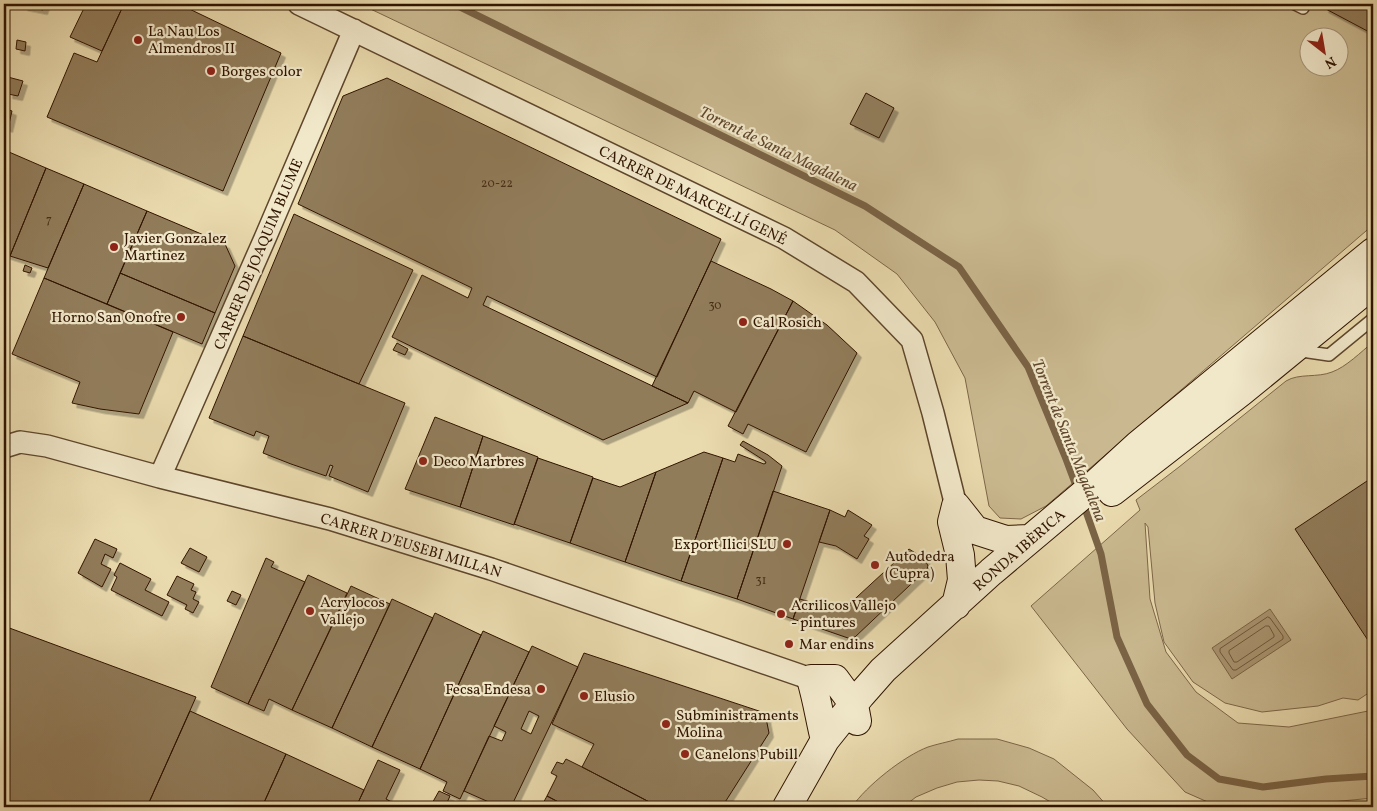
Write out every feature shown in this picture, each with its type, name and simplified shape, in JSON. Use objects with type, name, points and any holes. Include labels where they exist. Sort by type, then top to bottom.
[{"type":"street","name":"CARRER DE MARCEL·LÍ GENÉ","points":[[299,4],[784,238],[856,282],[912,340],[933,413],[956,506]]},
{"type":"street","name":"CARRER DE JOAQUIM BLUME","points":[[160,477],[354,30]]},
{"type":"street","name":"RONDA IBÈRICA","points":[[1112,481],[1138,445],[1373,252]]},
{"type":"street","name":"RONDA IBÈRICA","points":[[789,804],[825,740],[881,696],[927,652],[1007,583],[1067,518],[1112,481],[1242,392],[1373,284]]},
{"type":"street","name":"CARRER D'EUSEBI MILLAN","points":[[4,447],[20,442],[47,446],[330,520],[491,569],[823,679]]},
{"type":"street","points":[[956,506],[975,530],[1006,540],[1030,539]]},
{"type":"street","points":[[956,506],[952,522],[960,555],[962,580],[956,605]]},
{"type":"street","name":"RONDA IBÈRICA","points":[[789,804],[814,789],[845,742],[856,715],[883,670],[1030,539],[1067,518]]},
{"type":"street","points":[[823,679],[883,670]]},
{"type":"street","points":[[823,679],[856,715]]},
{"type":"street","points":[[823,679],[816,696],[825,740]]},
{"type":"lane","points":[[1294,350],[1329,355],[1373,319]]},
{"type":"shaded area","points":[[360,4],[1373,4],[1373,225],[1046,506],[1021,519],[1000,518],[989,506],[965,378],[935,322],[897,274],[835,230]]},
{"type":"shaded area","points":[[1373,342],[1373,690],[1358,700],[1343,698],[1318,706],[1262,712],[1225,703],[1193,682],[1164,642],[1155,603],[1148,527],[1145,523],[1150,599],[1166,652],[1196,692],[1238,723],[1289,727],[1373,710],[1373,798],[1290,807],[1219,807],[1185,792],[1127,729],[1031,606],[1140,510],[1136,500],[1286,381],[1297,377],[1326,374],[1337,370]]},
{"type":"shaded area","points":[[958,739],[997,739],[1029,748],[1054,759],[1093,790],[1108,807],[1059,807],[1019,786],[998,781],[979,780],[957,782],[937,788],[916,797],[903,807],[852,807],[866,790],[897,764],[918,751]]},
{"type":"water","points":[[1270,609],[1291,640],[1232,679],[1212,648]]},
{"type":"building","points":[[24,4],[45,4],[43,10],[23,6]]},
{"type":"building","points":[[86,4],[124,4],[102,51],[70,37]]},
{"type":"building","points":[[124,4],[179,4],[281,53],[223,191],[47,117],[74,53],[97,62]]},
{"type":"building","points":[[1326,4],[1373,4],[1373,34],[1324,8]]},
{"type":"building","points":[[17,40],[26,42],[25,51],[16,49]]},
{"type":"building","points":[[4,76],[23,81],[18,96],[8,94],[9,88],[4,87]]},
{"type":"building","points":[[387,78],[721,239],[657,377],[487,296],[483,305],[688,403],[603,440],[392,337],[422,275],[468,298],[472,288],[298,204],[343,96]]},
{"type":"building","points":[[866,93],[894,108],[879,138],[850,124]]},
{"type":"building","points":[[4,108],[12,111],[8,128],[4,126]]},
{"type":"building","points":[[9,152],[46,168],[10,256],[4,254],[4,163]]},
{"type":"building","points":[[46,168],[84,184],[48,268],[10,256]]},
{"type":"building","points":[[84,184],[147,211],[107,304],[44,278]]},
{"type":"building","points":[[147,211],[225,244],[235,266],[215,313],[120,273]]},
{"type":"building","points":[[294,214],[413,270],[359,384],[243,336]]},
{"type":"building","points":[[711,261],[793,301],[736,412],[694,391],[688,403],[652,386]]},
{"type":"building","points":[[25,265],[32,268],[30,273],[23,271]]},
{"type":"building","points":[[120,273],[215,313],[202,344],[107,304]]},
{"type":"building","points":[[44,278],[173,332],[139,414],[72,403],[80,382],[12,354]]},
{"type":"building","points":[[793,301],[827,325],[857,353],[806,452],[748,424],[743,434],[728,426]]},
{"type":"building","points":[[243,336],[405,403],[368,492],[329,476],[333,466],[330,465],[326,476],[263,453],[269,436],[256,431],[254,436],[209,418]]},
{"type":"building","points":[[397,343],[408,349],[405,355],[393,350]]},
{"type":"building","points":[[435,417],[483,436],[460,507],[405,489]]},
{"type":"building","points":[[483,436],[538,457],[514,525],[460,507]]},
{"type":"building","points":[[743,441],[768,455],[782,466],[737,599],[681,581],[723,458],[735,462],[738,454],[764,464],[766,463],[740,445]]},
{"type":"building","points":[[704,452],[723,458],[681,581],[625,562],[656,472]]},
{"type":"building","points":[[538,458],[593,477],[570,543],[514,524]]},
{"type":"building","points":[[656,472],[625,562],[570,543],[593,478],[620,487]]},
{"type":"building","points":[[1373,477],[1373,648],[1295,529]]},
{"type":"building","points":[[773,491],[830,510],[793,619],[737,599]]},
{"type":"building","points":[[830,510],[845,517],[848,510],[872,525],[864,536],[869,539],[857,559],[836,546],[819,542]]},
{"type":"building","points":[[95,539],[117,549],[113,558],[105,554],[101,564],[111,569],[102,587],[78,573]]},
{"type":"building","points":[[190,548],[207,557],[199,572],[181,563]]},
{"type":"building","points":[[909,549],[925,559],[928,566],[927,569],[855,637],[848,638],[793,619],[800,599],[820,605],[845,608]]},
{"type":"building","points":[[266,558],[274,562],[271,567],[305,582],[248,704],[211,687]]},
{"type":"building","points":[[120,563],[151,579],[145,590],[169,602],[162,616],[111,590],[117,577],[114,575]]},
{"type":"building","points":[[308,575],[347,593],[292,710],[269,699],[264,711],[248,704]]},
{"type":"building","points":[[177,576],[194,584],[191,590],[196,592],[193,599],[199,602],[193,613],[185,609],[187,605],[167,595]]},
{"type":"building","points":[[351,586],[390,604],[332,728],[292,710]]},
{"type":"building","points":[[232,591],[241,595],[236,605],[227,601]]},
{"type":"building","points":[[392,599],[433,618],[372,747],[332,728]]},
{"type":"building","points":[[435,613],[481,635],[420,769],[372,747]]},
{"type":"building","points":[[4,626],[196,697],[147,807],[4,807]]},
{"type":"building","points":[[483,631],[529,652],[460,799],[443,791],[447,782],[420,769]]},
{"type":"building","points":[[532,646],[578,667],[511,807],[500,807],[464,791],[489,736],[502,741],[506,732],[494,726]],"holes":[[[529,711],[539,716],[531,734],[521,729]]]},
{"type":"building","points":[[584,653],[765,713],[769,733],[722,807],[659,807],[582,767],[594,744],[552,724]]},
{"type":"building","points":[[190,711],[286,754],[262,807],[147,807]]},
{"type":"building","points":[[286,754],[364,790],[356,807],[262,807]]},
{"type":"building","points":[[566,759],[659,807],[568,807],[547,796],[557,776],[551,773],[557,762],[563,764]]},
{"type":"building","points":[[378,760],[400,770],[386,799],[401,807],[356,807]]},
{"type":"building","points":[[439,791],[450,796],[445,807],[430,807]]},
{"type":"building","points":[[547,796],[568,807],[541,807]]},
{"type":"waterway","name":"Torrent de Santa Magdalena","points":[[454,4],[865,206],[959,267],[1028,367],[1078,491]]},
{"type":"waterway","name":"Torrent de Santa Magdalena","points":[[1083,503],[1101,554],[1117,637],[1147,704],[1187,755],[1219,779],[1263,787],[1326,779],[1373,776]]},
{"type":"place","name":"La Nau Los Almendros II","points":[[138,40]]},
{"type":"place","name":"Borges color","points":[[211,71]]},
{"type":"place","name":"Javier Gonzalez Martinez","points":[[114,247]]},
{"type":"place","name":"Horno San Onofre","points":[[181,317]]},
{"type":"place","name":"Cal Rosich","points":[[743,322]]},
{"type":"place","name":"Deco Marbres","points":[[423,461]]},
{"type":"place","name":"Export Ilici SLU","points":[[787,544]]},
{"type":"place","name":"Autodedra (Cupra)","points":[[875,565]]},
{"type":"place","name":"Acrylocos Vallejo","points":[[310,611]]},
{"type":"place","name":"Acrilicos Vallejo - pintures","points":[[781,614]]},
{"type":"place","name":"Mar endins","points":[[789,644]]},
{"type":"place","name":"Fecsa Endesa","points":[[541,689]]},
{"type":"place","name":"Elusio","points":[[584,696]]},
{"type":"place","name":"Subministraments Molina","points":[[666,724]]},
{"type":"place","name":"Canelons Pubill","points":[[685,754]]}]
